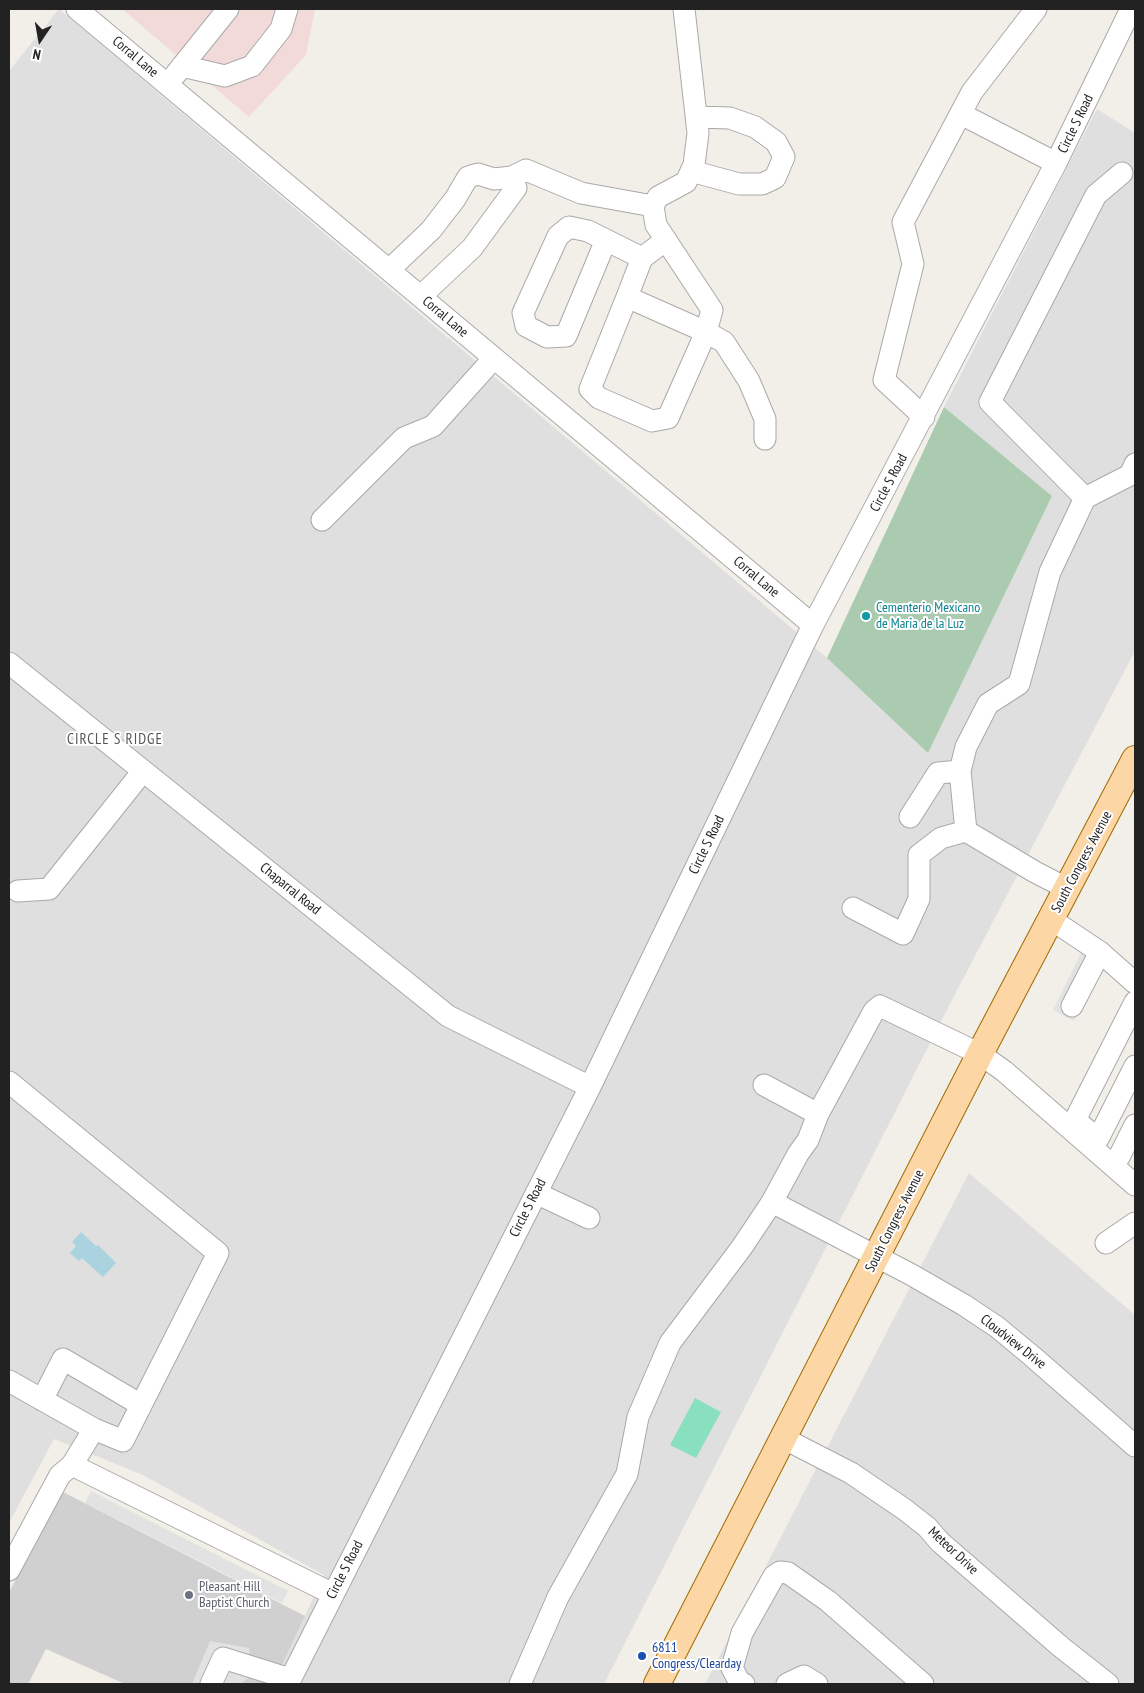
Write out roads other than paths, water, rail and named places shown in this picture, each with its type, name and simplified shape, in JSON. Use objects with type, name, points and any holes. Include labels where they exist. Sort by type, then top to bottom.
[{"type":"main road","name":"South Congress Avenue","points":[[657,1684],[878,1258],[980,1054],[1135,759]]},
{"type":"street","name":"Corral Lane","points":[[77,9],[813,625]]},
{"type":"street","points":[[168,85],[228,9]]},
{"type":"street","points":[[182,66],[226,76],[252,66],[281,29],[287,9]]},
{"type":"street","points":[[666,240],[642,258],[590,389],[598,398],[652,421],[668,418],[706,332],[712,310],[666,240],[656,225],[654,206],[658,197],[686,182],[691,171],[698,133],[684,9]]},
{"type":"street","points":[[924,417],[884,380],[913,264],[903,222],[972,92],[1036,9]]},
{"type":"street","name":"Circle S Road","points":[[289,1682],[590,1087],[813,625],[1056,163],[1131,9]]},
{"type":"street","points":[[961,114],[1056,163]]},
{"type":"street","points":[[691,171],[739,184],[762,184],[775,178],[784,157],[776,142],[755,127],[730,118],[697,118]]},
{"type":"street","points":[[389,270],[431,230],[455,199],[468,177],[478,174],[494,179],[512,177],[526,170],[581,193],[654,206]]},
{"type":"street","points":[[1085,498],[990,402],[1096,195],[1122,173]]},
{"type":"street","points":[[421,296],[472,248],[516,188],[512,177]]},
{"type":"street","points":[[606,240],[566,336],[547,337],[526,326],[523,313],[558,236],[570,227],[588,232],[606,240],[642,258]]},
{"type":"street","points":[[627,297],[724,342],[749,381],[765,418],[765,438]]},
{"type":"street","points":[[322,520],[404,438],[433,426],[494,358]]},
{"type":"street","points":[[966,831],[960,771],[966,746],[988,704],[1019,684],[1050,572],[1085,498],[1130,475],[1135,464]]},
{"type":"street","name":"Chaparral Road","points":[[9,663],[448,1016],[590,1087]]},
{"type":"street","points":[[910,817],[938,772],[960,771]]},
{"type":"street","points":[[18,891],[49,889],[143,772]]},
{"type":"street","points":[[853,908],[903,934],[919,899],[919,855],[941,838],[966,831],[1035,872],[1068,888]]},
{"type":"street","points":[[1052,920],[1100,952],[1135,983]]},
{"type":"street","points":[[1072,1006],[1100,952]]},
{"type":"street","points":[[1135,1002],[1075,1120],[1127,1163],[1135,1125]]},
{"type":"street","points":[[520,1684],[558,1598],[627,1474],[638,1417],[670,1342],[742,1247],[772,1202],[798,1154],[808,1140],[818,1114],[874,1011],[880,1006],[980,1054],[1004,1071],[1135,1185]]},
{"type":"street","points":[[1098,1139],[1135,1066]]},
{"type":"street","points":[[9,1082],[218,1253],[123,1441],[94,1429],[9,1381]]},
{"type":"street","points":[[764,1085],[818,1114]]},
{"type":"street","points":[[536,1193],[589,1218]]},
{"type":"street","name":"Cloudview Drive","points":[[772,1202],[938,1290],[996,1327],[1135,1446]]},
{"type":"street","points":[[1106,1243],[1135,1223]]},
{"type":"street","points":[[42,1400],[63,1360],[141,1405]]},
{"type":"street","points":[[9,1570],[60,1475],[72,1465],[94,1429]]},
{"type":"street","name":"Meteor Drive","points":[[783,1438],[851,1473],[904,1509],[927,1527],[940,1542],[1061,1647],[1108,1684]]},
{"type":"street","points":[[72,1465],[333,1594]]},
{"type":"street","points":[[744,1684],[740,1682],[732,1668],[742,1633],[774,1576],[780,1572],[788,1573],[828,1601],[923,1684]]},
{"type":"street","points":[[211,1684],[224,1658],[289,1682]]},
{"type":"street","points":[[787,1684],[804,1676],[817,1684]]},
{"type":"water","points":[[81,1232],[96,1246],[98,1245],[116,1263],[103,1277],[82,1258],[79,1261],[70,1253],[76,1246],[72,1242]]},
{"type":"place","name":"Cementerio Mexicano de Maria de la Luz","points":[[866,616]]},
{"type":"place","name":"Pleasant Hill Baptist Church","points":[[189,1595]]},
{"type":"place","name":"6811 Congress/Clearday","points":[[642,1656]]},
{"type":"district","name":"CIRCLE S RIDGE","points":[[115,740]]}]
